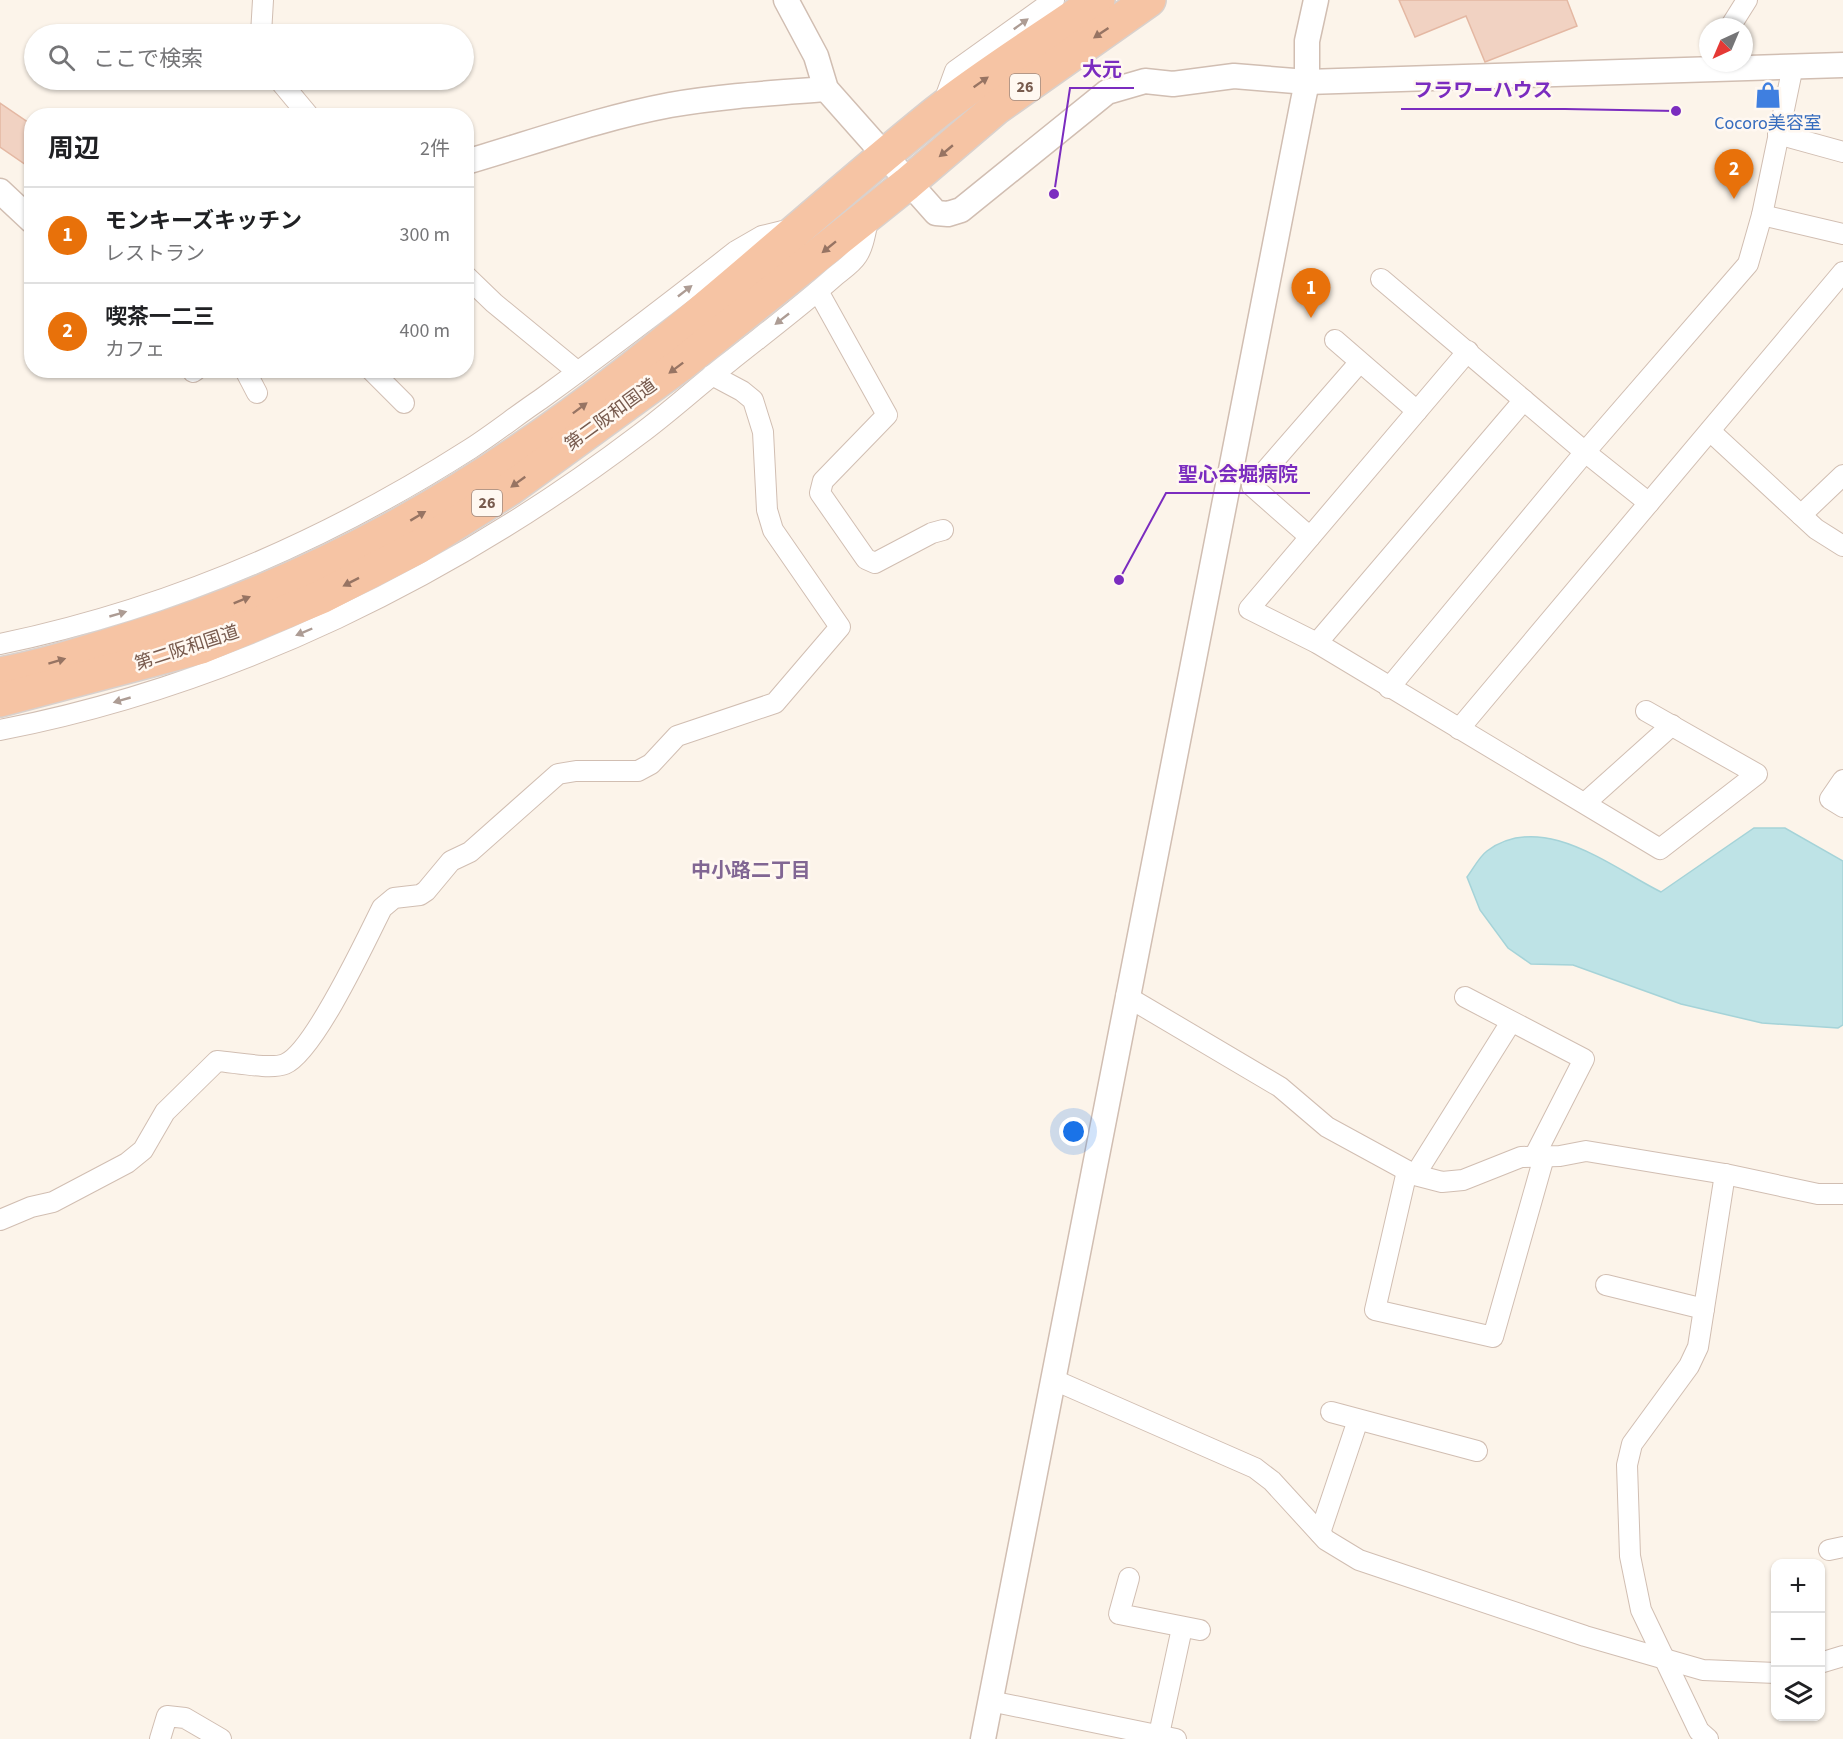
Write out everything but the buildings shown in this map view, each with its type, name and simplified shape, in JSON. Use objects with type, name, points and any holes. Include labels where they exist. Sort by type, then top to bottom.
[{"type":"highway","name":"第二阪和国道","points":[[0,674],[34,668],[192,620],[313,571],[383,536],[531,444],[624,374],[941,109],[1098,0]]},
{"type":"highway","name":"第二阪和国道","points":[[0,700],[201,647],[321,597],[418,547],[511,488],[679,366],[907,184],[996,108],[1149,0]]},
{"type":"street","points":[[261,24],[262,0]]},
{"type":"street","points":[[786,0],[816,56],[826,89],[907,184],[936,213],[948,214],[961,210],[1107,92],[1145,81],[1173,84],[1234,76],[1307,82],[1699,67]]},
{"type":"street","points":[[941,109],[955,71],[1054,0]]},
{"type":"street","points":[[982,1739],[1307,82],[1307,41],[1316,0]]},
{"type":"street","points":[[1736,18],[1747,0]]},
{"type":"street","points":[[1753,66],[1843,65]]},
{"type":"street","points":[[1389,688],[1585,452],[1748,264],[1762,215],[1793,66]]},
{"type":"street","points":[[474,160],[631,113],[670,105],[727,97],[826,89]]},
{"type":"street","points":[[287,90],[302,108]]},
{"type":"street","points":[[1778,134],[1843,152]]},
{"type":"street","points":[[0,191],[24,214]]},
{"type":"street","points":[[0,730],[44,722],[146,693],[223,666],[382,597],[451,559],[522,515],[640,434],[818,291],[857,256],[870,214]]},
{"type":"street","points":[[1762,215],[1843,234]]},
{"type":"street","points":[[0,644],[61,631],[197,588],[343,524],[472,448],[578,372],[736,251],[762,236],[803,226]]},
{"type":"street","points":[[1459,729],[1843,272]]},
{"type":"street","points":[[1381,279],[1585,452],[1649,503]]},
{"type":"street","points":[[474,284],[578,372]]},
{"type":"street","points":[[818,291],[887,415],[823,481],[820,493],[866,559],[875,563],[932,533],[943,530]]},
{"type":"street","points":[[1335,340],[1417,411]]},
{"type":"street","points":[[1468,351],[1249,609],[1317,643],[1660,849],[1757,774],[1646,711]]},
{"type":"street","points":[[1310,537],[1252,486],[1359,363]]},
{"type":"street","points":[[0,1220],[31,1207],[53,1202],[127,1163],[143,1150],[165,1112],[217,1060],[276,1066],[288,1063],[323,1019],[382,908],[394,898],[420,895],[426,891],[451,861],[470,852],[558,774],[576,771],[638,771],[651,764],[677,736],[775,703],[840,627],[773,530],[766,510],[763,432],[753,400],[742,391],[712,375]]},
{"type":"street","points":[[249,378],[256,393]]},
{"type":"street","points":[[379,378],[404,403]]},
{"type":"street","points":[[1317,643],[1524,400]]},
{"type":"street","points":[[1710,431],[1816,529],[1843,546]]},
{"type":"street","points":[[1801,515],[1843,475]]},
{"type":"street","points":[[1585,803],[1672,726]]},
{"type":"street","points":[[1843,780],[1830,799],[1843,807]]},
{"type":"street","points":[[1126,996],[1280,1087],[1327,1127],[1411,1173],[1442,1182],[1463,1180],[1498,1164],[1586,1151],[1725,1174],[1818,1194],[1843,1194]]},
{"type":"street","points":[[1465,997],[1584,1059],[1539,1157],[1493,1337],[1375,1310],[1411,1173],[1511,1022]]},
{"type":"street","points":[[1708,1739],[1699,1731],[1641,1610],[1630,1556],[1627,1465],[1632,1444],[1689,1366],[1698,1347],[1725,1174]]},
{"type":"street","points":[[1606,1285],[1704,1309]]},
{"type":"street","points":[[1052,1378],[1255,1468],[1272,1481],[1320,1533],[1359,1560],[1585,1636],[1703,1670],[1771,1673]]},
{"type":"street","points":[[1330,1412],[1477,1451]]},
{"type":"street","points":[[1320,1533],[1358,1420]]},
{"type":"street","points":[[990,1701],[1164,1737],[1191,1629],[1119,1614],[1130,1578]]},
{"type":"street","points":[[1825,1662],[1843,1656]]},
{"type":"street","points":[[160,1739],[167,1716],[185,1718],[220,1739]]},
{"type":"water","points":[[1754,828],[1785,828],[1843,861],[1843,1025],[1838,1028],[1762,1023],[1681,1004],[1573,965],[1531,964],[1508,948],[1480,910],[1467,877],[1487,851],[1508,840],[1530,837],[1553,839],[1576,847],[1661,892]]},
{"type":"place","name":"Cocoro美容室","points":[[1768,95]]},
{"type":"place","name":"フラワーハウス","points":[[1676,111]]},
{"type":"place","name":"大元","points":[[1054,194]]},
{"type":"place","name":"喫茶一二三","points":[[1734,199]]},
{"type":"place","name":"モンキーズキッチン","points":[[1311,318]]},
{"type":"place","name":"聖心会堀病院","points":[[1119,580]]},
{"type":"district","name":"中小路二丁目","points":[[751,871]]}]
